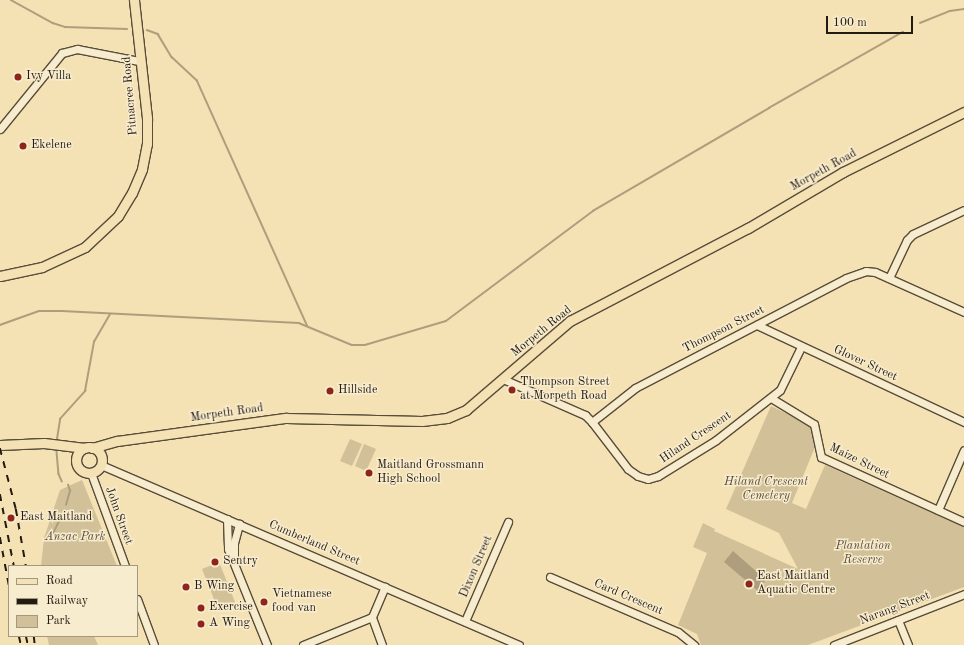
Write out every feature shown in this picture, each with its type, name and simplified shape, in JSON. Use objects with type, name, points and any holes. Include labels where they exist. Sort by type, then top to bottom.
[{"type":"main road","name":"Pitnacree Road","points":[[0,276],[42,267],[67,257],[102,233],[118,216],[134,187],[147,144],[147,118],[134,0]]},
{"type":"main road","name":"Morpeth Road","points":[[0,445],[44,443],[62,448],[89,448],[126,440],[286,418],[422,421],[447,418],[466,410],[570,321],[748,228],[843,172],[964,112]]},
{"type":"main road","name":"Morpeth Road","points":[[101,460],[112,447],[126,440]]},
{"type":"main road","points":[[62,448],[82,471],[91,473],[101,460],[89,448],[78,454],[77,465]]},
{"type":"street","points":[[0,129],[62,53],[77,49],[140,61]]},
{"type":"street","points":[[889,278],[907,240],[913,234],[964,210]]},
{"type":"street","name":"Thompson Street","points":[[592,422],[635,388],[860,272],[870,271],[889,278],[964,312]]},
{"type":"street","name":"Glover Street","points":[[758,325],[964,422]]},
{"type":"street","name":"Hiland Crescent","points":[[592,422],[628,469],[638,476],[648,479],[658,476],[684,461],[780,390],[801,346]]},
{"type":"street","points":[[503,379],[585,415],[592,422]]},
{"type":"street","name":"Maize Street","points":[[771,398],[814,424],[821,457],[964,522]]},
{"type":"street","points":[[938,510],[964,450]]},
{"type":"street","name":"Cumberland Street","points":[[101,460],[227,519],[519,645]]},
{"type":"street","name":"John Street","points":[[91,473],[125,565]]},
{"type":"street","points":[[227,519],[226,543],[267,645]]},
{"type":"street","name":"Dixon Street","points":[[465,621],[508,522]]},
{"type":"street","points":[[235,563],[234,543],[239,524]]},
{"type":"street","name":"Card Crescent","points":[[550,577],[678,632],[694,645]]},
{"type":"street","points":[[382,645],[372,618],[385,587]]},
{"type":"street","name":"Narang Street","points":[[834,645],[964,594]]},
{"type":"street","points":[[138,602],[154,645]]},
{"type":"street","points":[[303,645],[372,618]]},
{"type":"street","points":[[898,620],[908,645]]},
{"type":"green space","points":[[771,406],[810,425],[814,430],[815,447],[792,503],[806,509],[825,465],[964,527],[964,587],[808,645],[701,645],[697,634],[678,625],[707,553],[693,547],[703,523],[715,529],[714,531],[798,569],[779,533],[726,509]]},
{"type":"green space","points":[[350,439],[362,444],[352,466],[340,461]]},
{"type":"green space","points":[[364,444],[376,449],[366,471],[355,466]]},
{"type":"green space","name":"Anzac Park","points":[[82,480],[117,565],[41,565],[44,538],[60,490]]},
{"type":"green space","points":[[219,562],[235,602],[220,608],[217,607],[202,569]]},
{"type":"green space","points":[[47,637],[94,637],[98,645],[49,645]]},
{"type":"shaded area","points":[[733,551],[766,580],[757,590],[724,562]]},
{"type":"waterway","points":[[11,0],[53,23],[65,27],[127,29]]},
{"type":"waterway","points":[[920,23],[950,11],[964,9]]},
{"type":"waterway","points":[[147,30],[158,34],[172,57],[197,80],[307,325]]},
{"type":"waterway","points":[[0,325],[39,311],[299,323],[352,345],[365,345],[446,321],[593,211],[903,32]]},
{"type":"waterway","points":[[57,439],[60,419],[85,391],[94,342],[110,314]]},
{"type":"waterway","points":[[57,452],[59,474],[62,481]]},
{"type":"waterway","points":[[66,505],[70,491],[68,485]]},
{"type":"waterway","points":[[52,536],[62,515]]},
{"type":"railway","points":[[0,448],[16,509],[26,565]]},
{"type":"railway","points":[[0,494],[14,565]]},
{"type":"railway","points":[[0,537],[8,580]]},
{"type":"railway","points":[[19,637],[21,645]]},
{"type":"railway","points":[[26,637],[28,645]]},
{"type":"railway","points":[[34,637],[35,645]]},
{"type":"place","name":"Ivy Villa","points":[[18,77]]},
{"type":"place","name":"Ekelene","points":[[23,146]]},
{"type":"place","name":"Thompson Street at Morpeth Road","points":[[512,390]]},
{"type":"place","name":"Hillside","points":[[330,391]]},
{"type":"place","name":"Maitland Grossmann High School","points":[[369,473]]},
{"type":"place","name":"East Maitland","points":[[11,518]]},
{"type":"place","name":"Sentry","points":[[215,562]]},
{"type":"place","name":"East Maitland Aquatic Centre","points":[[749,584]]},
{"type":"place","name":"B Wing","points":[[186,587]]},
{"type":"place","name":"Vietnamese food van","points":[[264,602]]},
{"type":"place","name":"Exercise","points":[[201,608]]},
{"type":"place","name":"A Wing","points":[[201,624]]},
{"type":"park label","name":"Hiland Crescent Cemetery","points":[[766,490]]},
{"type":"park label","name":"Plantation Reserve","points":[[863,554]]}]
